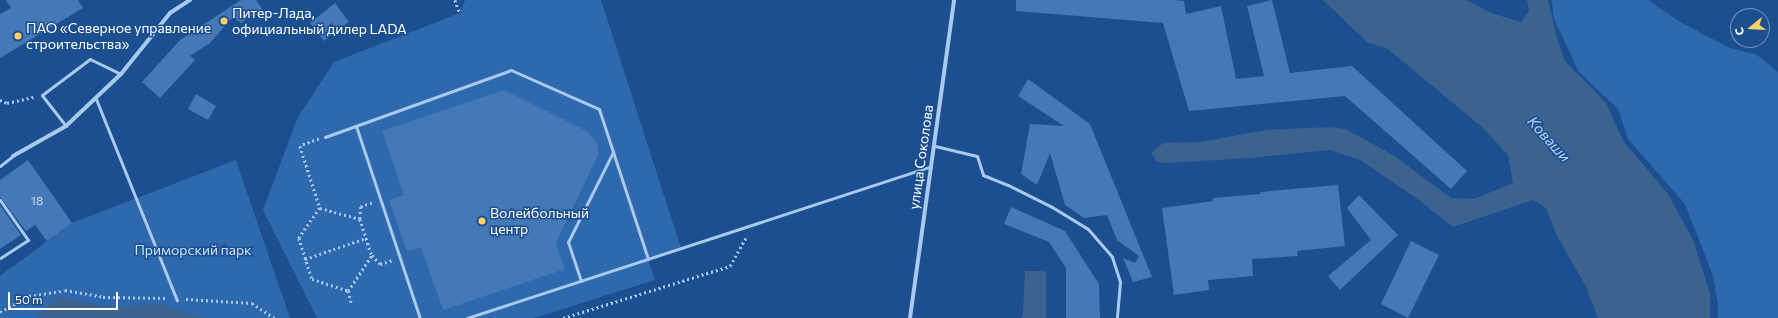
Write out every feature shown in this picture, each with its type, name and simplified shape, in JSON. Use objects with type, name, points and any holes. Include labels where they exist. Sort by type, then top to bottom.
[{"type":"street","points":[[13,156],[66,126],[121,74],[170,14],[190,0]]},
{"type":"street","name":"улица Соколова","points":[[910,318],[954,0]]},
{"type":"lane","points":[[66,126],[42,95],[90,59],[121,74]]},
{"type":"lane","points":[[325,137],[511,70],[599,109],[648,259]]},
{"type":"lane","points":[[96,99],[177,299]]},
{"type":"lane","points":[[356,126],[420,318]]},
{"type":"lane","points":[[935,146],[977,156],[983,175],[1008,185],[1052,207],[1088,228],[1112,257],[1116,269],[1120,282],[1117,318]]},
{"type":"lane","points":[[581,281],[568,242],[613,152]]},
{"type":"lane","points":[[0,166],[13,156]]},
{"type":"lane","points":[[467,318],[931,166]]},
{"type":"lane","points":[[0,200],[28,240],[0,258]]},
{"type":"path","points":[[455,0],[460,13]]},
{"type":"path","points":[[0,100],[7,103],[42,95]]},
{"type":"path","points":[[320,208],[300,146],[325,137]]},
{"type":"path","points":[[361,207],[360,219],[372,255],[380,264],[400,257]]},
{"type":"path","points":[[320,208],[360,219]]},
{"type":"path","points":[[320,208],[299,238],[305,259],[312,279],[348,291]]},
{"type":"path","points":[[563,318],[730,266],[754,224]]},
{"type":"path","points":[[305,259],[366,238]]},
{"type":"path","points":[[348,291],[372,255]]},
{"type":"path","points":[[0,312],[29,296],[65,290],[103,297],[252,303],[274,318]]},
{"type":"path","points":[[348,291],[352,304]]},
{"type":"green space","points":[[465,0],[601,0],[681,248],[648,259],[655,280],[534,318],[317,318],[263,210],[298,117],[334,62],[460,13]]},
{"type":"green space","points":[[1552,0],[1648,0],[1680,22],[1728,47],[1757,55],[1778,72],[1778,318],[1718,318],[1718,305],[1713,276],[1685,204],[1628,139],[1618,109],[1579,72],[1554,19]]},
{"type":"green space","name":"Приморский парк","points":[[236,160],[290,318],[0,318],[0,276],[72,223]]},
{"type":"water","name":"Коваши","points":[[1323,0],[1467,0],[1491,13],[1521,22],[1529,11],[1527,0],[1548,0],[1557,38],[1565,61],[1606,103],[1624,142],[1668,194],[1694,242],[1710,294],[1710,318],[1598,318],[1585,285],[1556,234],[1546,208],[1533,200],[1453,227],[1419,200],[1360,160],[1330,150],[1250,158],[1168,163],[1157,162],[1151,153],[1163,143],[1200,142],[1266,130],[1331,127],[1345,129],[1393,155],[1451,198],[1474,199],[1513,183],[1508,155],[1483,128],[1388,49],[1367,42]]},
{"type":"water","points":[[1025,271],[1046,271],[1046,318],[1021,318],[1023,314]]},
{"type":"water","points":[[58,297],[112,308],[161,304],[204,318],[35,318]]},
{"type":"building","name":"ПАО «Северное управление строительства»","points":[[6,0],[78,0],[83,8],[0,58],[0,14],[11,8]]},
{"type":"building","points":[[241,0],[256,0],[262,9],[241,23],[233,17],[210,43],[190,56],[195,60],[160,98],[142,82],[180,40]]},
{"type":"building","points":[[1016,0],[1174,0],[1184,1],[1186,14],[1221,6],[1236,79],[1264,76],[1247,6],[1272,0],[1290,73],[1352,66],[1467,171],[1451,189],[1345,96],[1189,111],[1163,23],[1016,11]]},
{"type":"building","points":[[335,3],[349,22],[324,41],[310,23]]},
{"type":"building","points":[[1028,79],[1090,124],[1152,277],[1133,282],[1123,258],[1135,263],[1139,256],[1117,240],[1107,215],[1084,218],[1065,205],[1050,153],[1037,185],[1021,174],[1030,124],[1064,126],[1018,96]]},
{"type":"building","name":"Волейбольный центр","points":[[504,90],[587,131],[598,144],[598,155],[556,243],[565,269],[443,310],[421,247],[407,251],[389,200],[404,195],[382,131]]},
{"type":"building","points":[[196,94],[216,106],[208,120],[188,109]]},
{"type":"building","points":[[28,160],[72,223],[47,241],[35,225],[26,231],[0,197],[0,180]]},
{"type":"building","points":[[1338,185],[1345,246],[1297,251],[1298,256],[1252,259],[1253,276],[1208,280],[1209,290],[1174,295],[1162,208],[1213,201],[1213,198]]},
{"type":"building","points":[[1359,195],[1398,235],[1340,290],[1328,276],[1371,240],[1347,208]]},
{"type":"building","points":[[0,205],[21,235],[0,249]]},
{"type":"building","points":[[1011,207],[1065,231],[1099,284],[1100,318],[1066,318],[1066,268],[1049,242],[1004,224]]},
{"type":"building","points":[[1411,241],[1439,255],[1408,318],[1381,304]]},
{"type":"place","name":"Питер-Лада, официальный дилер LADA","points":[[224,21]]},
{"type":"place","name":"ПАО «Северное управление строительства»","points":[[18,36]]},
{"type":"place","name":"Волейбольный центр","points":[[482,221]]}]
